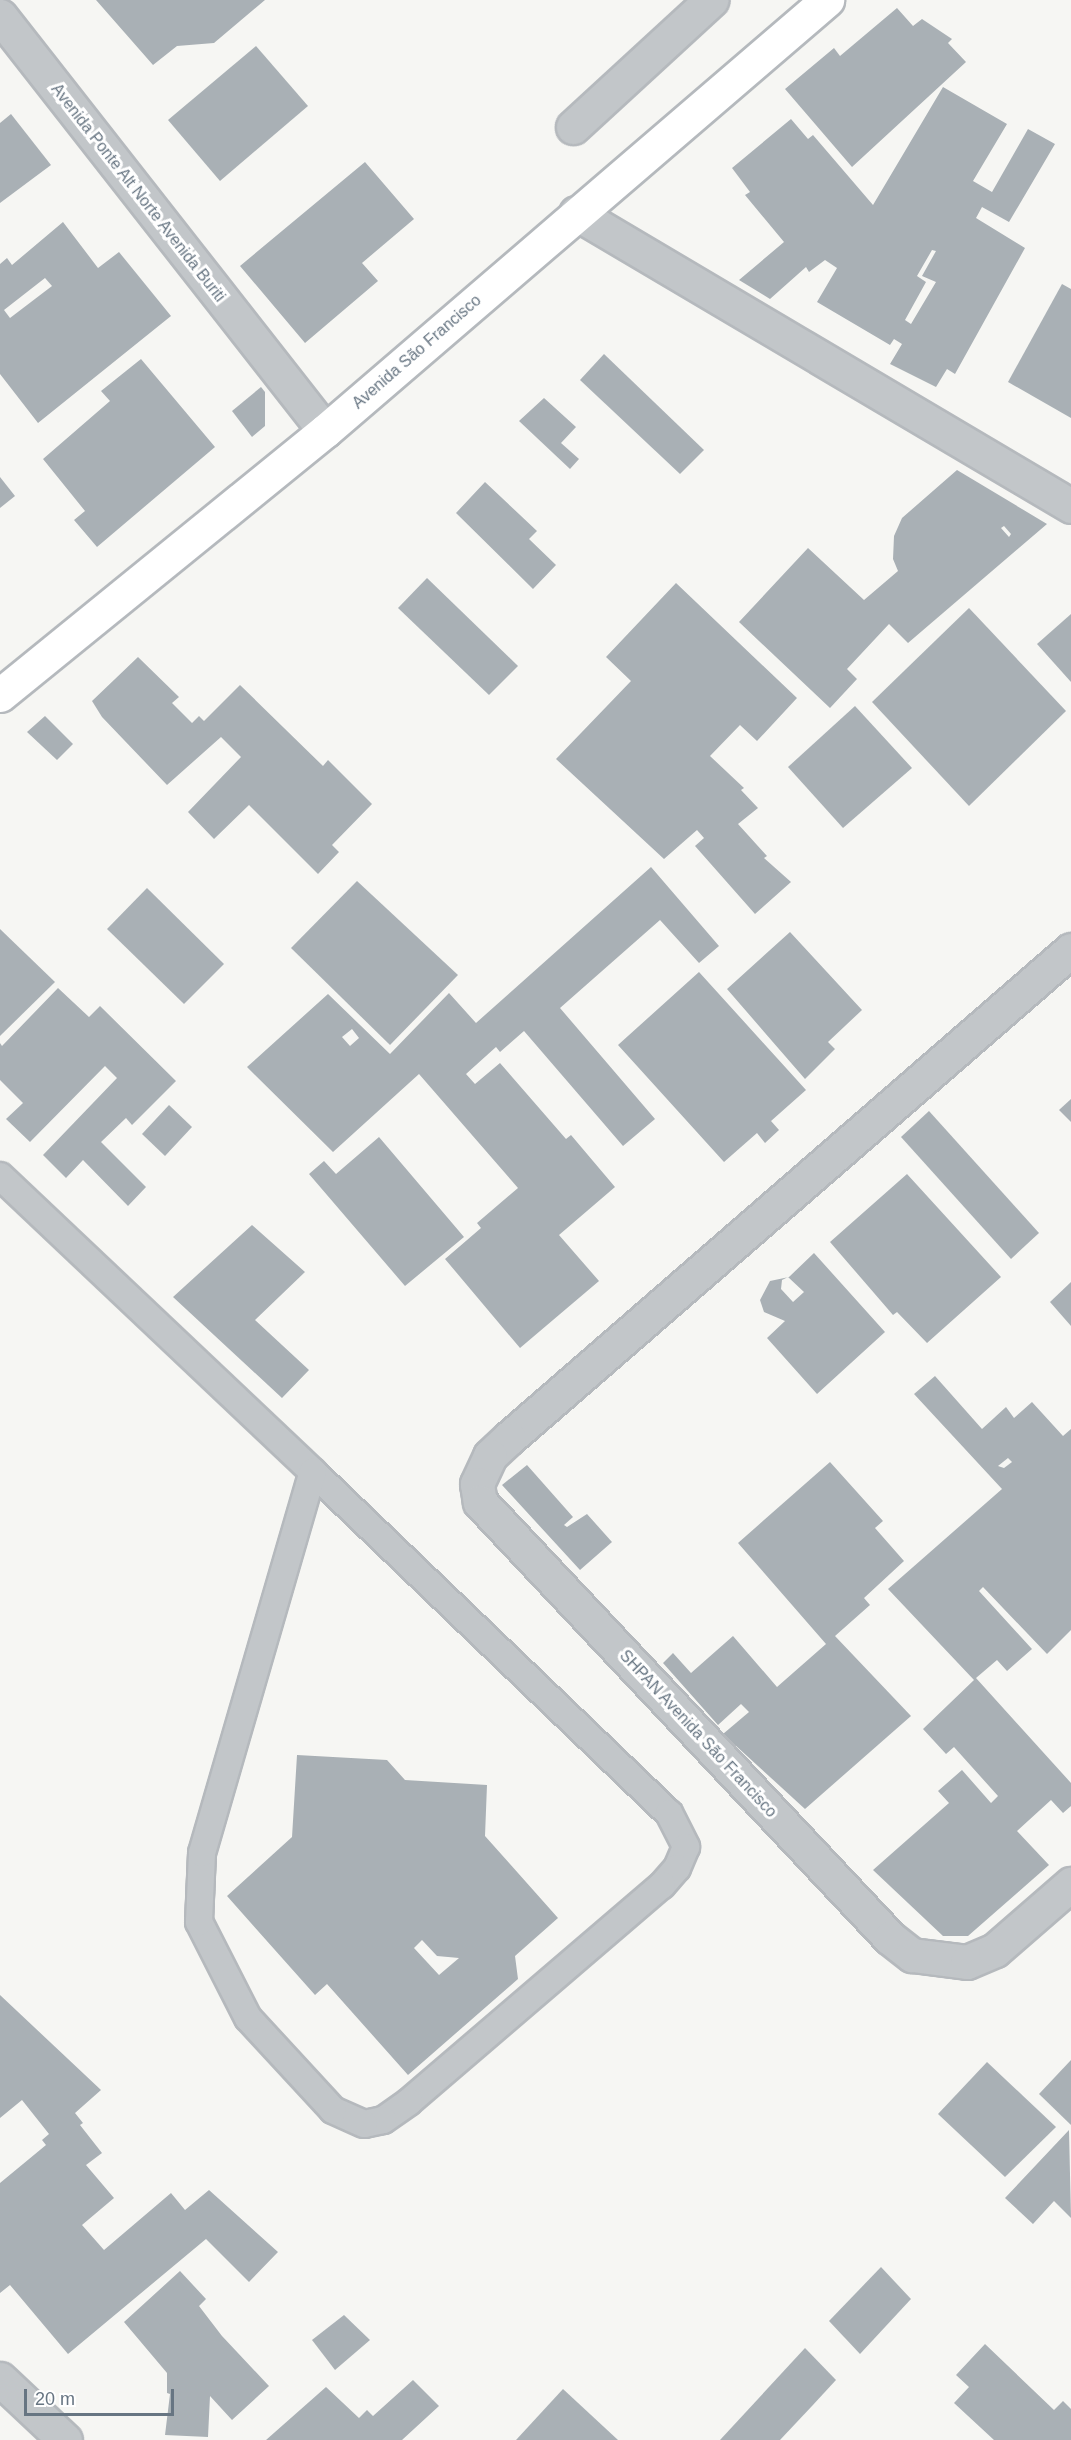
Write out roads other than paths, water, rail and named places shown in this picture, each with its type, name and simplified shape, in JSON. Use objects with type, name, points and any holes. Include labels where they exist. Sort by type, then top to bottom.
[{"type":"street","points":[[573,127],[711,0]]},
{"type":"street","name":"Avenida São Francisco","points":[[0,695],[326,432],[576,213],[827,0]]},
{"type":"street","name":"Avenida Ponte Alt Norte Avenida Buriti","points":[[0,16],[275,370],[326,432]]},
{"type":"street","points":[[576,213],[1071,506]]},
{"type":"street","name":"SHPAN Avenida São Francisco","points":[[1071,950],[509,1438],[482,1469],[477,1484],[480,1502],[890,1938],[912,1955],[939,1961],[967,1962],[996,1950],[1071,1884]]},
{"type":"street","points":[[0,2379],[65,2440]]},
{"type":"lane","points":[[0,1176],[313,1472],[669,1813],[686,1847],[677,1868],[653,1893],[409,2102],[383,2120],[364,2124],[333,2110],[248,2018],[199,1922],[202,1853],[313,1472]]}]
